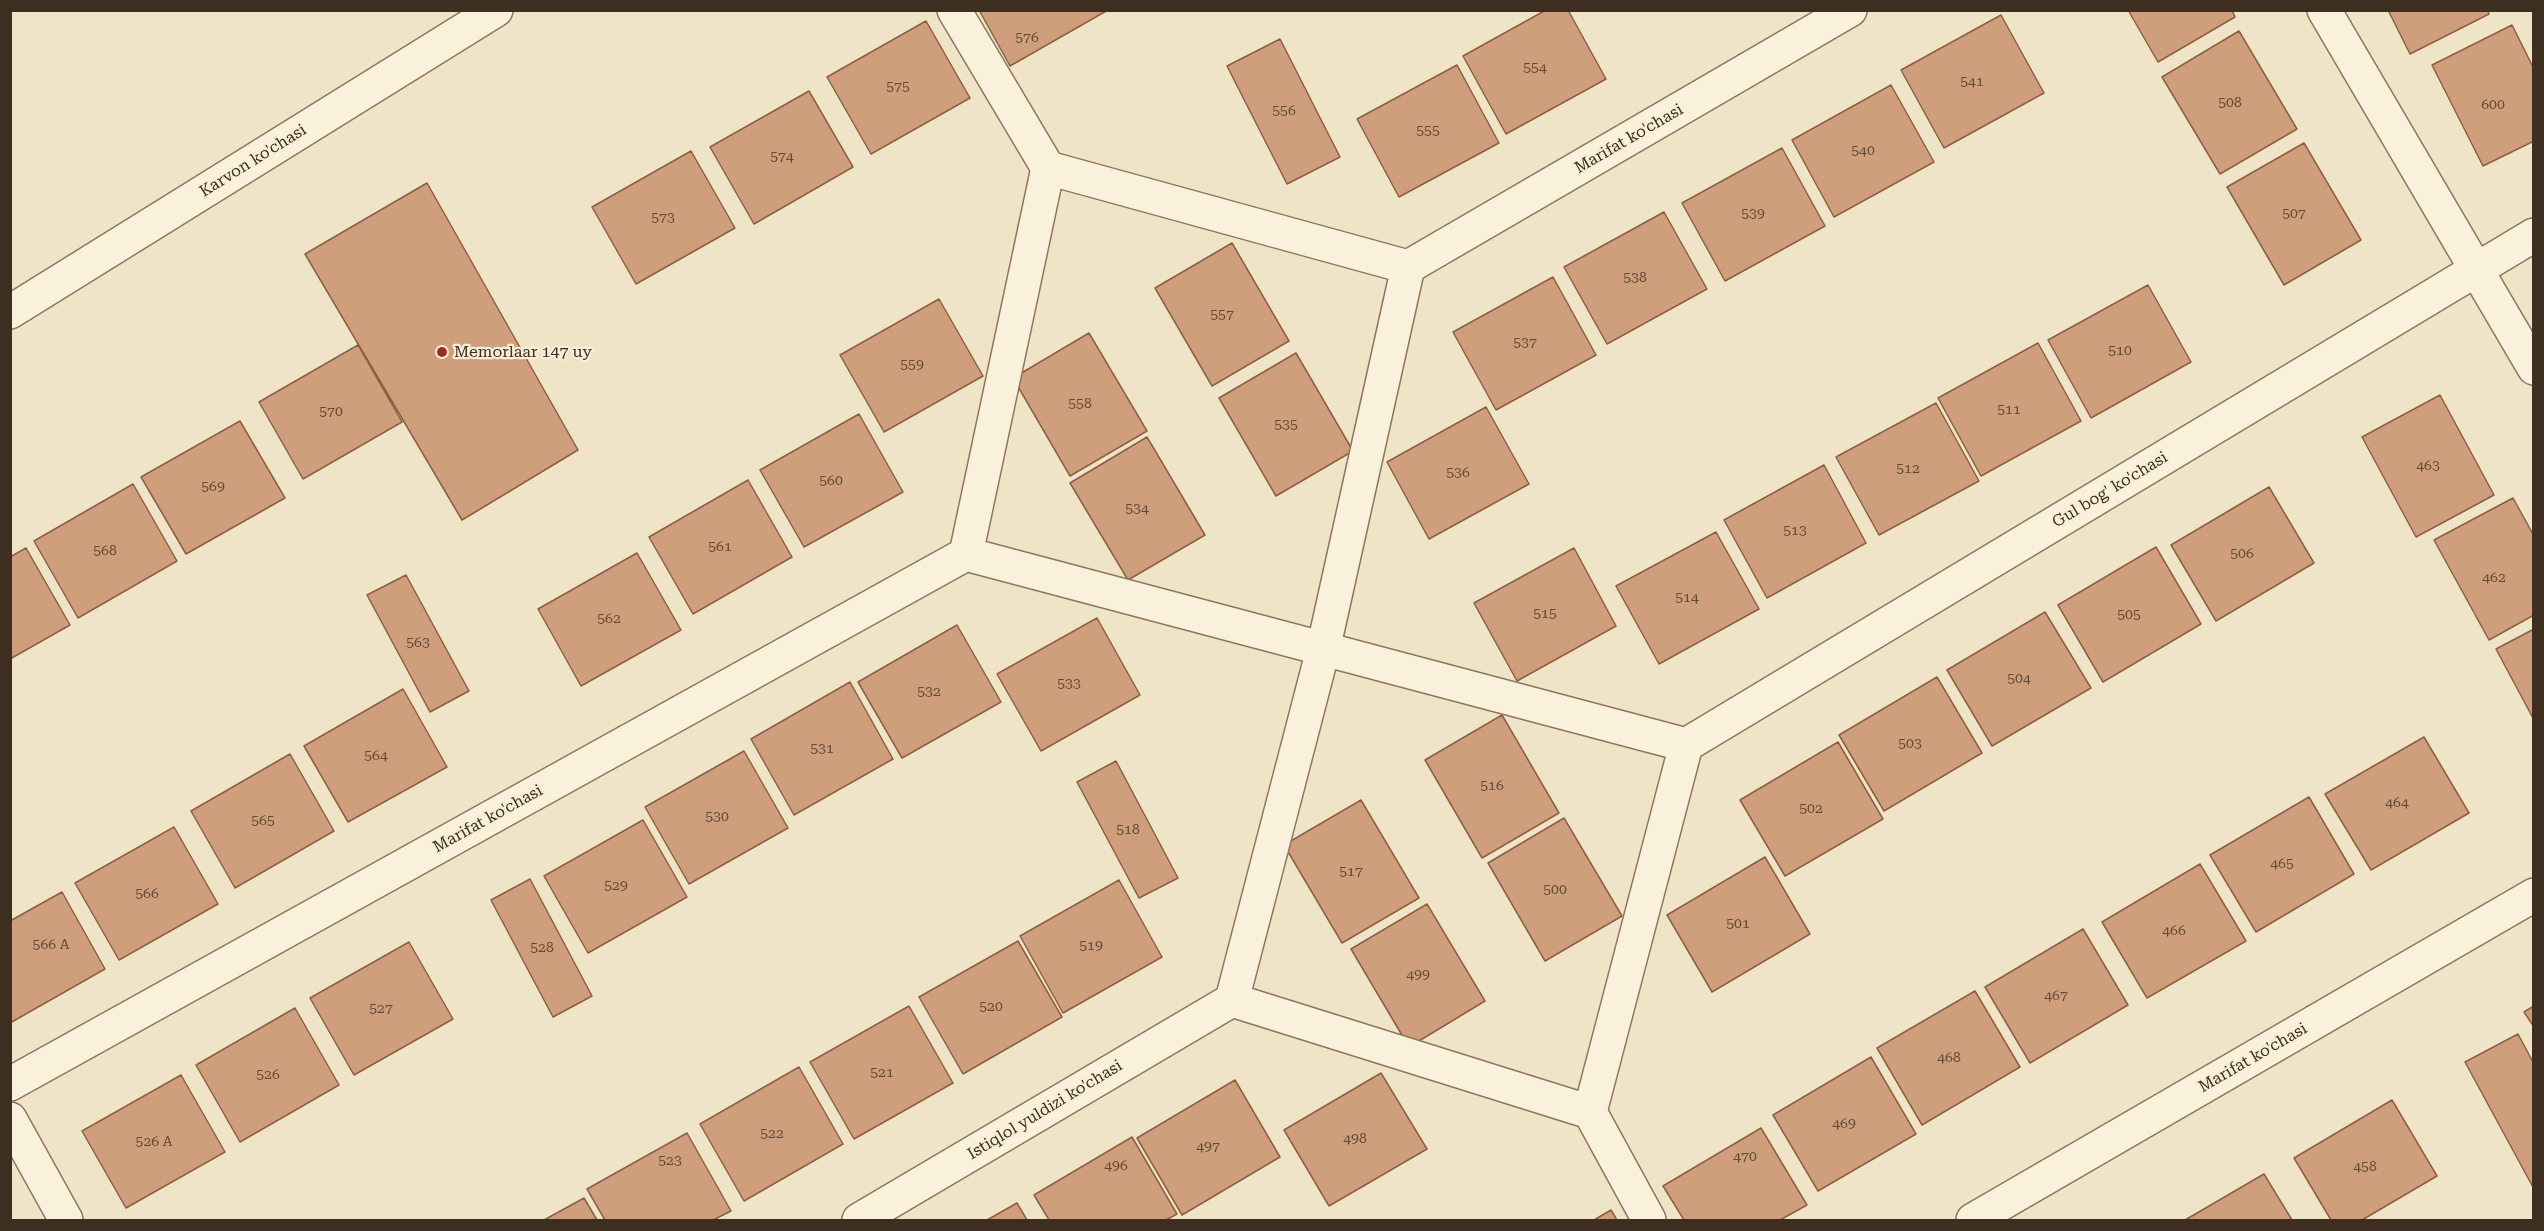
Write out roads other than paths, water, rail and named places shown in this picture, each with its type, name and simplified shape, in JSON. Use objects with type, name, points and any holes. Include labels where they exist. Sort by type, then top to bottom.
[{"type":"street","name":"Karvon ko'chasi","points":[[10,312],[496,10]]},
{"type":"street","points":[[954,10],[1048,168],[966,554],[1686,746],[1590,1112],[1649,1221]]},
{"type":"street","name":"Marifat ko'chasi","points":[[1408,267],[1850,10]]},
{"type":"street","points":[[2324,10],[2534,368]]},
{"type":"street","points":[[1048,168],[1408,267],[1323,650],[1232,1000],[1590,1112]]},
{"type":"street","name":"Gul bog' ko'chasi","points":[[1686,746],[2534,235]]},
{"type":"street","name":"Marifat ko'chasi","points":[[10,1084],[966,554]]},
{"type":"street","name":"Marifat ko'chasi","points":[[1973,1221],[2534,895]]},
{"type":"street","name":"Istiqlol yuldizi ko'chasi","points":[[859,1221],[1232,1000]]},
{"type":"street","points":[[10,1119],[66,1221]]},
{"type":"place","name":"Memorlaar 147 uy","points":[[442,352]]}]
